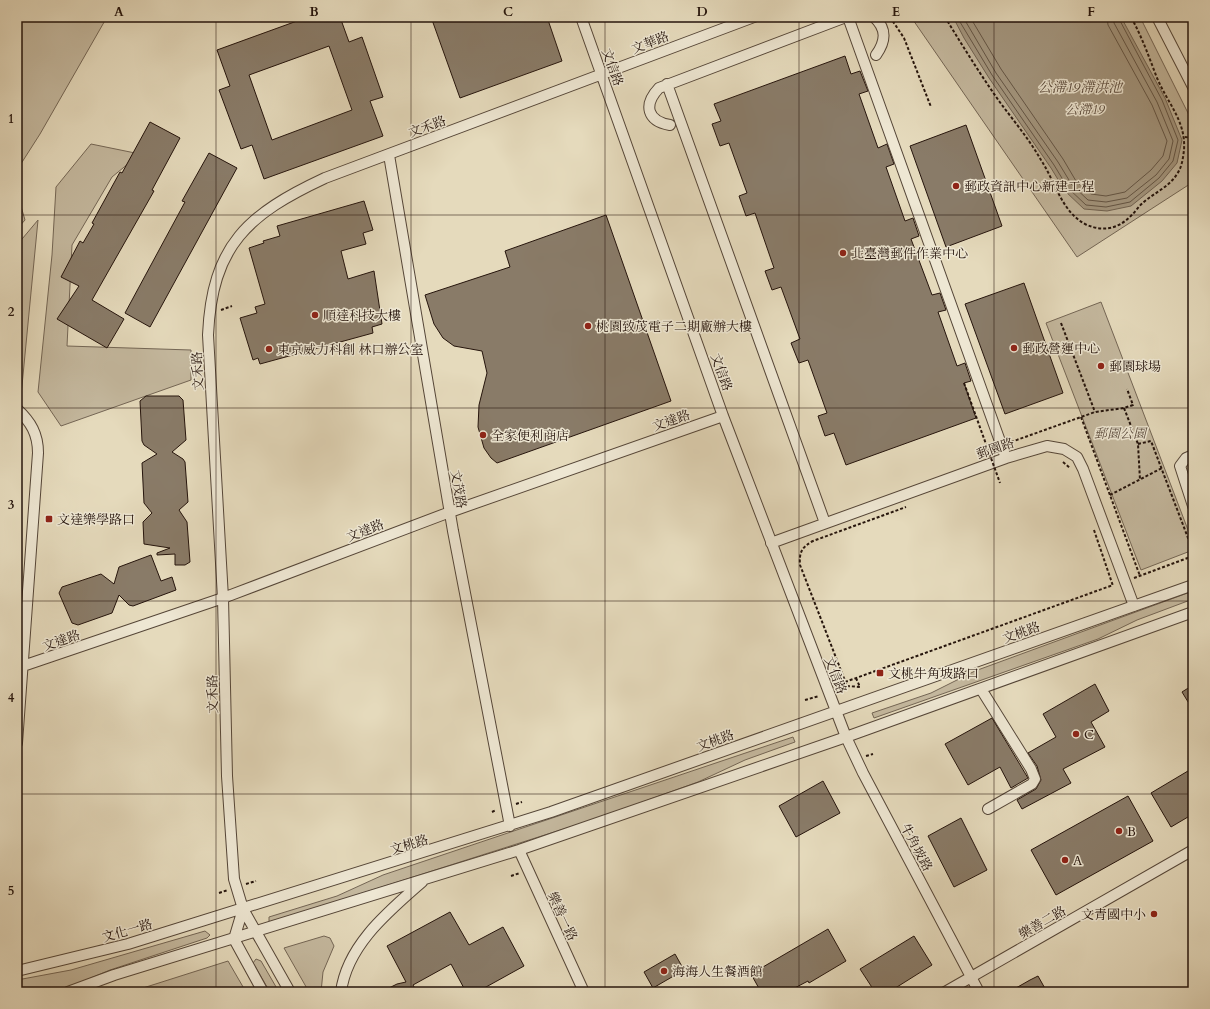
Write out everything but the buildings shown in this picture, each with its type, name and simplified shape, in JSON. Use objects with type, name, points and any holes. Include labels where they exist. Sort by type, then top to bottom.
[{"type":"street","name":"文信路","points":[[581,17],[723,416],[836,712]]},
{"type":"street","name":"文華路","points":[[602,75],[754,17]]},
{"type":"street","points":[[670,125],[661,123],[653,118],[650,111],[649,103],[653,94],[659,88],[847,17],[1006,458]]},
{"type":"street","points":[[874,17],[883,29],[885,38],[882,47],[876,55]]},
{"type":"street","points":[[1157,17],[1193,87]]},
{"type":"street","name":"文禾路","points":[[243,909],[234,879],[227,776],[223,598],[208,335],[209,309],[216,279],[235,240],[258,216],[294,193],[325,178],[602,75]]},
{"type":"street","points":[[667,84],[825,523]]},
{"type":"street","name":"文茂路","points":[[389,155],[450,512],[510,826]]},
{"type":"street","points":[[17,409],[34,428],[38,441],[20,667],[17,743]]},
{"type":"street","name":"文達路","points":[[20,667],[223,598],[450,512],[723,416]]},
{"type":"street","name":"郵園路","points":[[771,543],[1006,458],[1047,446],[1064,449],[1077,458],[1083,469],[1134,606]]},
{"type":"street","points":[[1193,455],[1186,458],[1180,466],[1193,506]]},
{"type":"street","name":"文桃路","points":[[243,909],[510,826],[1193,585]]},
{"type":"street","points":[[68,992],[114,975],[519,850],[846,737],[1193,612]]},
{"type":"street","points":[[981,689],[1031,769],[1035,779],[1032,784],[988,809]]},
{"type":"street","name":"牛角坡路","points":[[836,712],[863,773],[979,992]]},
{"type":"street","name":"樂善一路","points":[[519,850],[584,992]]},
{"type":"street","name":"樂善二路","points":[[945,992],[1193,850]]},
{"type":"street","points":[[341,992],[342,983],[357,950],[377,922],[425,879]]},
{"type":"street","points":[[243,909],[290,992]]},
{"type":"street","points":[[243,909],[234,939],[263,992]]},
{"type":"street","name":"文化一路","points":[[17,972],[121,946],[243,909]]},
{"type":"path","points":[[890,17],[904,38],[931,107]]},
{"type":"path","points":[[945,17],[990,89],[1042,160],[1057,192],[1064,203],[1084,223],[1101,230],[1120,225],[1130,219],[1141,204],[1152,194],[1166,186],[1178,173],[1183,158],[1185,137],[1177,115],[1158,79],[1147,48],[1131,17]]},
{"type":"path","points":[[1185,137],[1193,138]]},
{"type":"path","points":[[221,310],[232,306]]},
{"type":"path","points":[[1061,323],[1096,412]]},
{"type":"path","points":[[964,383],[1000,484]]},
{"type":"path","points":[[1011,442],[1096,412],[1124,408],[1133,405],[1127,389]]},
{"type":"path","points":[[1124,408],[1138,444],[1140,480]]},
{"type":"path","points":[[1081,417],[1140,576],[1193,556]]},
{"type":"path","points":[[1138,444],[1151,441],[1193,551]]},
{"type":"path","points":[[1061,459],[1071,470]]},
{"type":"path","points":[[1110,495],[1162,468]]},
{"type":"path","points":[[991,475],[998,472]]},
{"type":"path","points":[[860,687],[847,686],[845,682],[800,565],[799,556],[804,546],[813,541],[909,505]]},
{"type":"path","points":[[845,682],[1113,586],[1092,526]]},
{"type":"path","points":[[856,678],[865,701]]},
{"type":"green space","points":[[17,17],[107,17],[40,134],[17,170]]},
{"type":"green space","name":"公滯19滯洪池","points":[[911,17],[1140,17],[1193,123],[1193,182],[1077,257]]},
{"type":"green space","points":[[91,144],[140,154],[112,177],[72,245],[67,346],[191,350],[191,380],[61,426],[38,392],[52,255],[56,187]]},
{"type":"green space","points":[[17,193],[25,220],[17,229]]},
{"type":"green space","points":[[38,220],[21,396],[17,394],[17,245]]},
{"type":"green space","name":"郵園公園","points":[[1101,302],[1193,543],[1193,550],[1141,570],[1046,323]]},
{"type":"green space","points":[[1193,591],[1193,599],[1137,620],[1098,639],[874,718],[872,713],[931,693],[975,671]]},
{"type":"green space","points":[[793,737],[795,742],[745,760],[698,782],[595,819],[272,922],[269,921],[269,917],[337,896],[383,875]]},
{"type":"green space","points":[[205,931],[210,935],[207,938],[110,970],[74,985],[50,992],[17,992],[17,980],[71,970]]},
{"type":"green space","points":[[324,936],[330,938],[334,946],[323,972],[321,992],[309,992],[284,948]]},
{"type":"green space","points":[[256,959],[261,961],[279,992],[270,992],[253,963]]},
{"type":"green space","points":[[228,961],[246,992],[156,992],[143,988]]},
{"type":"water","name":"公滯19滯洪池","points":[[953,17],[1121,17],[1165,98],[1182,140],[1177,163],[1162,181],[1131,206],[1107,211],[1084,209],[1065,191],[1051,168],[989,78],[964,38]]},
{"type":"place","name":"郵政資訊中心新建工程","points":[[956,186]]},
{"type":"place","name":"北臺灣郵件作業中心","points":[[843,253]]},
{"type":"place","name":"順達科技大樓","points":[[315,315]]},
{"type":"place","name":"桃園致茂電子二期廠辦大樓","points":[[588,326]]},
{"type":"place","name":"郵政營運中心","points":[[1014,348]]},
{"type":"place","name":"東京威力科創 林口辦公室","points":[[269,349]]},
{"type":"place","name":"郵園球場","points":[[1101,366]]},
{"type":"place","name":"全家便利商店","points":[[483,435]]},
{"type":"place","name":"文達樂學路口","points":[[49,519]]},
{"type":"place","name":"文桃牛角坡路口","points":[[880,673]]},
{"type":"place","name":"C","points":[[1076,734]]},
{"type":"place","name":"B","points":[[1119,831]]},
{"type":"place","name":"A","points":[[1065,860]]},
{"type":"place","name":"文青國中小","points":[[1154,914]]},
{"type":"place","name":"海海人生餐酒館","points":[[664,971]]},
{"type":"park label","name":"公滯19","points":[[1085,109]]}]
